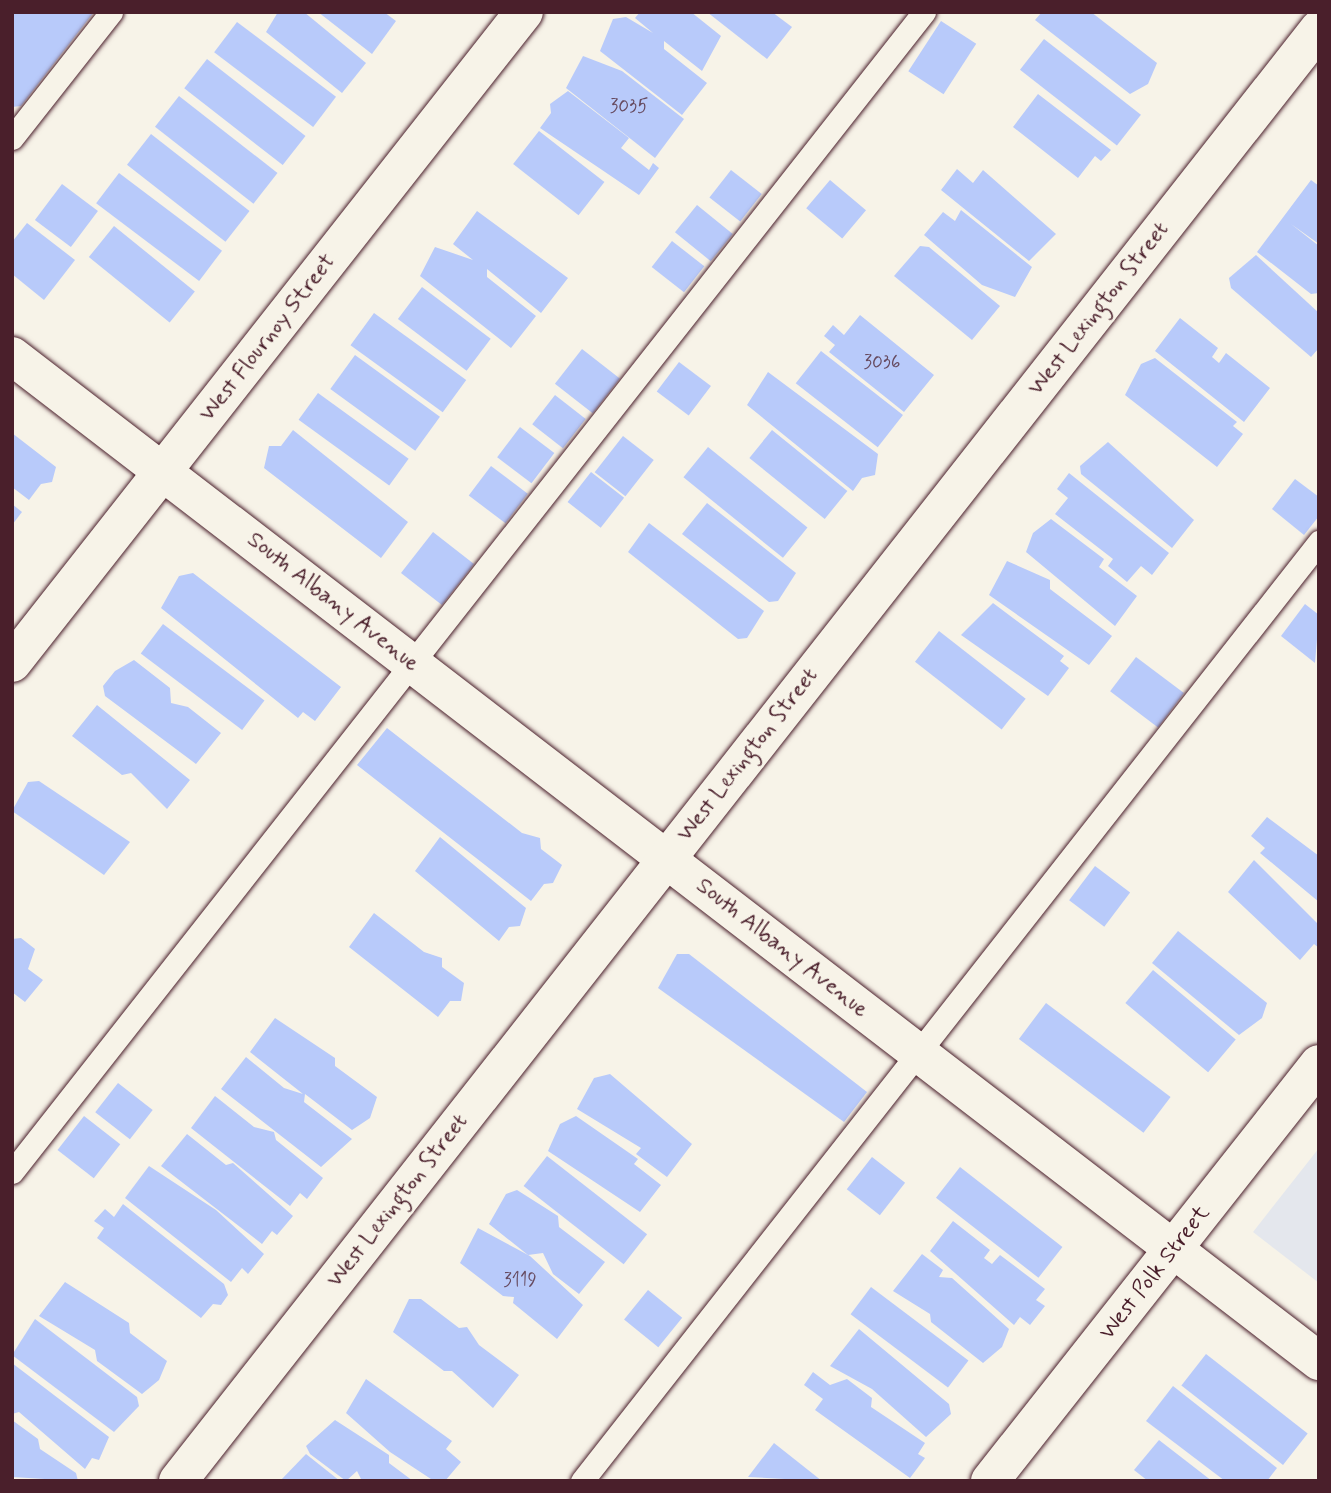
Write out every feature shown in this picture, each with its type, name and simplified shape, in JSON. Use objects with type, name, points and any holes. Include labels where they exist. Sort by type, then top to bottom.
[{"type":"street","name":"West Flournoy Street","points":[[12,663],[524,12]]},
{"type":"street","name":"West Lexington Street","points":[[178,1481],[1319,29]]},
{"type":"street","name":"South Albany Avenue","points":[[12,356],[1319,1361]]},
{"type":"street","name":"West Polk Street","points":[[990,1481],[1319,1064]]},
{"type":"lane","points":[[12,138],[111,12]]},
{"type":"lane","points":[[12,1172],[924,12]]},
{"type":"lane","points":[[582,1481],[1319,542]]},
{"type":"shaded area","points":[[1319,1148],[1319,1283],[1253,1232]]},
{"type":"building","points":[[12,12],[94,12],[21,106],[12,107]]},
{"type":"building","points":[[278,12],[304,12],[366,63],[342,93],[266,32]]},
{"type":"building","points":[[318,12],[384,12],[396,21],[372,54]]},
{"type":"building","points":[[640,12],[691,12],[721,36],[702,71],[664,41],[664,49],[707,83],[682,115],[600,51],[613,19],[626,17],[653,33],[635,18]]},
{"type":"building","points":[[707,12],[772,12],[792,27],[767,59]]},
{"type":"building","points":[[1042,12],[1091,12],[1157,63],[1148,84],[1130,94],[1035,20]]},
{"type":"building","points":[[941,21],[976,44],[944,94],[908,71]]},
{"type":"building","points":[[237,22],[336,97],[313,127],[214,52]]},
{"type":"building","points":[[1044,39],[1141,115],[1117,145],[1020,70]]},
{"type":"building","points":[[583,56],[622,71],[684,119],[655,158],[566,88]]},
{"type":"building","points":[[207,59],[306,136],[283,165],[184,88]]},
{"type":"building","points":[[568,91],[629,138],[621,148],[649,170],[653,163],[659,168],[639,195],[540,128],[551,113],[550,104]]},
{"type":"building","points":[[1038,94],[1111,150],[1101,161],[1095,156],[1078,178],[1013,127]]},
{"type":"building","points":[[179,96],[278,173],[253,204],[155,127]]},
{"type":"building","points":[[539,131],[604,182],[579,215],[513,164]]},
{"type":"building","points":[[151,134],[250,211],[225,242],[127,165]]},
{"type":"building","points":[[957,169],[973,183],[983,170],[1056,234],[1029,261],[941,190]]},
{"type":"building","points":[[731,170],[762,194],[740,222],[709,198]]},
{"type":"building","points":[[119,173],[222,251],[199,281],[96,203]]},
{"type":"building","points":[[830,180],[866,210],[842,239],[806,208]]},
{"type":"building","points":[[1311,180],[1319,186],[1319,244],[1291,224],[1319,246],[1319,293],[1311,294],[1257,252]]},
{"type":"building","points":[[62,184],[98,211],[71,247],[35,220]]},
{"type":"building","points":[[697,205],[733,234],[711,261],[675,232]]},
{"type":"building","points":[[961,210],[1032,267],[1015,297],[982,285],[924,235],[943,212],[955,221]]},
{"type":"building","points":[[477,211],[568,278],[541,313],[487,269],[487,277],[536,316],[511,348],[420,276],[435,247],[473,260],[453,244]]},
{"type":"building","points":[[27,223],[75,260],[44,300],[12,274],[12,242]]},
{"type":"building","points":[[114,226],[195,291],[170,323],[89,257]]},
{"type":"building","points":[[672,241],[704,266],[684,292],[652,267]]},
{"type":"building","points":[[920,246],[929,247],[1000,306],[972,340],[894,276]]},
{"type":"building","points":[[1256,255],[1319,313],[1319,348],[1311,357],[1231,288],[1229,278]]},
{"type":"building","points":[[422,287],[491,339],[467,371],[398,319]]},
{"type":"building","points":[[374,313],[466,380],[443,412],[350,345]]},
{"type":"building","points":[[860,315],[934,375],[904,412],[829,352],[835,345],[824,336],[833,325],[844,335]]},
{"type":"building","points":[[1180,318],[1218,348],[1212,357],[1219,363],[1226,353],[1270,388],[1244,422],[1155,351]]},
{"type":"building","points":[[582,349],[620,379],[593,413],[555,384]]},
{"type":"building","points":[[821,351],[903,415],[878,447],[796,383]]},
{"type":"building","points":[[355,355],[440,417],[415,451],[330,389]]},
{"type":"building","points":[[1155,358],[1237,422],[1233,426],[1243,434],[1217,467],[1125,395],[1141,364]]},
{"type":"building","points":[[679,362],[711,386],[689,416],[657,392]]},
{"type":"building","points":[[768,372],[878,454],[875,475],[862,478],[853,491],[747,405]]},
{"type":"building","points":[[318,393],[409,459],[389,486],[299,420]]},
{"type":"building","points":[[555,395],[586,419],[563,448],[532,424]]},
{"type":"building","points":[[520,427],[554,453],[531,483],[497,457]]},
{"type":"building","points":[[293,430],[408,522],[381,558],[264,468],[269,446],[281,446]]},
{"type":"building","points":[[772,430],[847,491],[825,519],[749,458]]},
{"type":"building","points":[[12,433],[56,467],[52,482],[41,484],[29,500],[12,487]]},
{"type":"building","points":[[623,436],[654,460],[625,496],[595,472]]},
{"type":"building","points":[[1108,442],[1194,520],[1172,548],[1081,474],[1080,466]]},
{"type":"building","points":[[708,447],[807,528],[783,558],[683,477]]},
{"type":"building","points":[[491,466],[528,494],[505,523],[469,496]]},
{"type":"building","points":[[591,472],[624,498],[601,528],[568,502]]},
{"type":"building","points":[[1069,473],[1169,553],[1152,575],[1141,566],[1127,582],[1108,566],[1113,559],[1055,514],[1068,498],[1057,489]]},
{"type":"building","points":[[1295,479],[1319,497],[1319,516],[1304,535],[1272,509]]},
{"type":"building","points":[[707,503],[796,573],[778,601],[769,602],[682,534]]},
{"type":"building","points":[[12,504],[22,512],[12,525]]},
{"type":"building","points":[[1051,519],[1104,559],[1099,567],[1137,596],[1115,626],[1026,552],[1033,533]]},
{"type":"building","points":[[649,523],[764,611],[747,638],[738,639],[628,552]]},
{"type":"building","points":[[433,532],[474,564],[442,605],[401,573]]},
{"type":"building","points":[[1007,561],[1050,580],[1050,589],[1112,636],[1089,665],[989,595]]},
{"type":"building","points":[[193,573],[341,687],[315,721],[303,712],[298,718],[161,608],[179,576]]},
{"type":"building","points":[[993,603],[1064,656],[1060,661],[1069,668],[1048,696],[961,635]]},
{"type":"building","points":[[1305,604],[1319,615],[1315,663],[1281,636]]},
{"type":"building","points":[[163,624],[264,700],[242,730],[141,654]]},
{"type":"building","points":[[939,631],[1026,699],[1002,729],[915,662]]},
{"type":"building","points":[[1136,657],[1184,693],[1158,727],[1110,691]]},
{"type":"building","points":[[134,660],[170,688],[171,703],[188,707],[221,733],[196,764],[105,696],[103,686],[115,671]]},
{"type":"building","points":[[97,705],[190,780],[167,809],[131,773],[122,775],[72,736]]},
{"type":"building","points":[[387,728],[522,833],[540,838],[541,849],[562,865],[553,883],[544,884],[531,901],[357,765]]},
{"type":"building","points":[[39,781],[130,842],[104,875],[12,811],[28,782]]},
{"type":"building","points":[[1267,817],[1319,856],[1319,902],[1260,853],[1265,848],[1251,836]]},
{"type":"building","points":[[440,837],[526,908],[520,926],[509,927],[499,941],[415,871]]},
{"type":"building","points":[[1254,860],[1319,925],[1319,948],[1314,944],[1300,960],[1228,892]]},
{"type":"building","points":[[1095,866],[1130,892],[1104,927],[1069,900]]},
{"type":"building","points":[[374,913],[424,952],[442,958],[442,967],[464,983],[461,1001],[450,1001],[438,1017],[349,947]]},
{"type":"building","points":[[1178,931],[1267,1003],[1262,1018],[1239,1035],[1152,963]]},
{"type":"building","points":[[21,938],[35,949],[28,969],[43,980],[25,1002],[12,992],[12,939]]},
{"type":"building","points":[[677,954],[689,954],[867,1092],[844,1122],[658,988]]},
{"type":"building","points":[[1153,970],[1236,1039],[1208,1072],[1125,1003]]},
{"type":"building","points":[[1046,1003],[1171,1097],[1144,1133],[1019,1039]]},
{"type":"building","points":[[275,1018],[335,1058],[335,1066],[377,1097],[370,1118],[352,1130],[305,1094],[304,1102],[352,1139],[321,1167],[221,1089],[246,1057],[284,1088],[303,1094],[250,1052]]},
{"type":"building","points":[[610,1074],[692,1144],[667,1177],[636,1154],[641,1148],[577,1109],[594,1078]]},
{"type":"building","points":[[118,1083],[153,1110],[130,1139],[95,1112]]},
{"type":"building","points":[[215,1096],[254,1127],[274,1132],[276,1140],[323,1178],[307,1199],[300,1193],[290,1206],[191,1128]]},
{"type":"building","points":[[84,1116],[120,1144],[94,1178],[58,1150]]},
{"type":"building","points":[[576,1116],[638,1159],[634,1164],[661,1185],[640,1212],[548,1151],[560,1124]]},
{"type":"building","points":[[187,1134],[226,1165],[233,1163],[293,1216],[277,1235],[272,1231],[262,1244],[161,1166]]},
{"type":"building","points":[[547,1156],[647,1234],[624,1264],[524,1186]]},
{"type":"building","points":[[872,1157],[905,1183],[880,1215],[847,1189]]},
{"type":"building","points":[[149,1166],[216,1210],[264,1254],[248,1274],[242,1268],[231,1282],[125,1198]]},
{"type":"building","points":[[960,1167],[1062,1247],[1038,1278],[936,1198]]},
{"type":"building","points":[[517,1190],[558,1216],[559,1227],[605,1262],[579,1294],[553,1274],[543,1253],[528,1255],[489,1224],[506,1194]]},
{"type":"building","points":[[123,1204],[224,1284],[228,1295],[221,1305],[213,1304],[201,1318],[97,1238],[104,1228],[94,1221],[105,1209],[114,1217]]},
{"type":"building","points":[[953,1221],[990,1250],[984,1258],[992,1264],[1000,1255],[1045,1289],[1036,1300],[1045,1306],[1030,1325],[1020,1317],[1014,1325],[930,1251]]},
{"type":"building","points":[[478,1228],[530,1256],[583,1305],[557,1339],[513,1303],[514,1297],[503,1296],[460,1263]]},
{"type":"building","points":[[922,1254],[943,1270],[939,1277],[952,1278],[1009,1329],[1002,1347],[983,1363],[931,1322],[930,1314],[893,1291]]},
{"type":"building","points":[[65,1282],[129,1323],[130,1333],[167,1361],[159,1380],[142,1394],[97,1361],[95,1350],[39,1316]]},
{"type":"building","points":[[871,1287],[968,1360],[948,1388],[851,1314]]},
{"type":"building","points":[[648,1290],[682,1318],[658,1347],[624,1320]]},
{"type":"building","points":[[409,1299],[421,1299],[459,1328],[467,1327],[479,1345],[519,1375],[493,1408],[452,1371],[444,1371],[393,1332]]},
{"type":"building","points":[[35,1319],[137,1397],[139,1406],[114,1432],[12,1355]]},
{"type":"building","points":[[859,1329],[949,1404],[951,1414],[926,1437],[872,1389],[830,1366]]},
{"type":"building","points":[[1206,1354],[1308,1433],[1283,1465],[1181,1386]]},
{"type":"building","points":[[12,1363],[109,1437],[99,1460],[92,1458],[85,1469],[19,1412],[12,1414]]},
{"type":"building","points":[[813,1372],[830,1385],[847,1379],[872,1398],[871,1407],[925,1443],[918,1454],[925,1458],[910,1478],[815,1410],[823,1399],[804,1385]]},
{"type":"building","points":[[366,1379],[452,1441],[446,1449],[461,1462],[445,1481],[434,1481],[390,1452],[346,1413]]},
{"type":"building","points":[[1173,1386],[1277,1468],[1267,1481],[1225,1481],[1146,1421]]},
{"type":"building","points":[[12,1420],[38,1439],[40,1449],[76,1473],[78,1481],[12,1477]]},
{"type":"building","points":[[335,1420],[389,1455],[389,1463],[413,1481],[362,1481],[357,1471],[346,1481],[310,1454],[306,1446]]},
{"type":"building","points":[[1159,1440],[1212,1481],[1148,1481],[1134,1470]]},
{"type":"building","points":[[774,1443],[822,1481],[748,1477]]},
{"type":"building","points":[[306,1454],[340,1481],[280,1481]]}]
